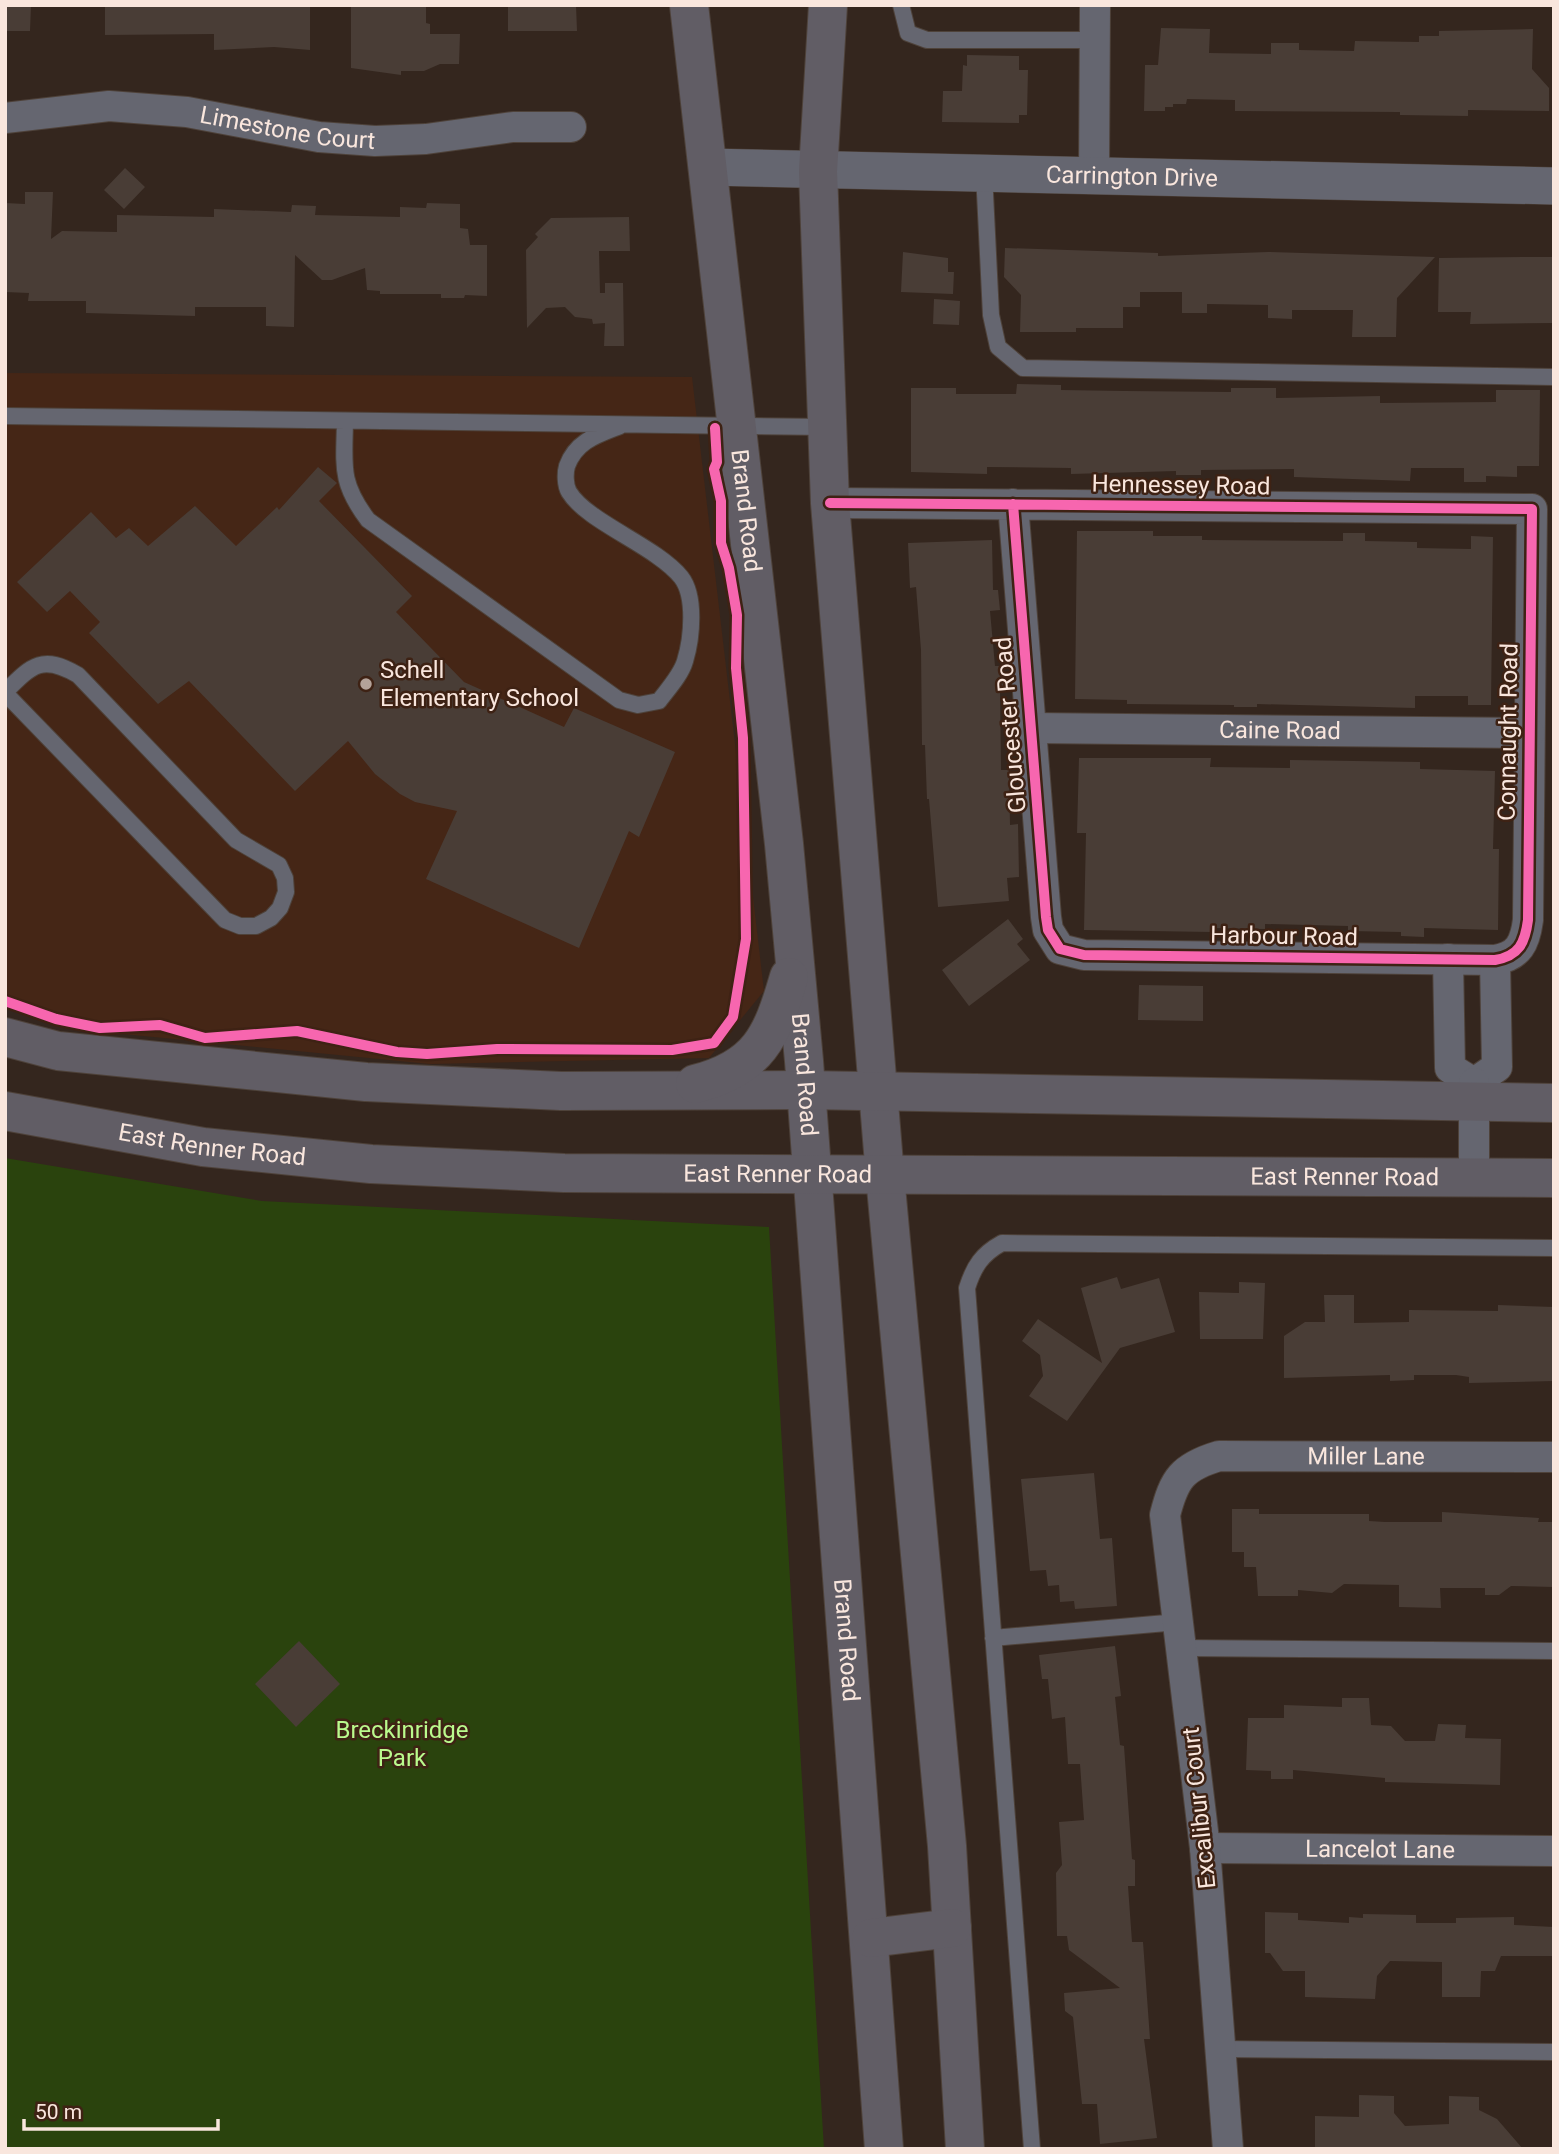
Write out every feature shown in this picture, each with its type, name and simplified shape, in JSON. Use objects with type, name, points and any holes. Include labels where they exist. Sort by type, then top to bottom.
[{"type":"main road","name":"Brand Road","points":[[689,5],[738,428],[814,1175],[871,1938],[884,2149]]},
{"type":"main road","points":[[828,5],[818,171],[830,503],[885,1176],[952,1928],[965,2149]]},
{"type":"main road","points":[[668,1090],[719,1078],[760,1050],[776,1023],[794,958]]},
{"type":"main road","points":[[5,1037],[58,1051],[366,1082],[561,1091],[1474,1093],[1554,1103]]},
{"type":"main road","name":"East Renner Road","points":[[5,1111],[203,1147],[371,1164],[564,1173],[1554,1178]]},
{"type":"main road","points":[[871,1938],[952,1928]]},
{"type":"street","points":[[1094,174],[1095,5]]},
{"type":"street","name":"Limestone Court","points":[[5,118],[109,106],[187,112],[319,137],[375,141],[426,139],[513,127],[571,127]]},
{"type":"street","name":"Carrington Drive","points":[[708,167],[1554,186]]},
{"type":"street","name":"Hennessey Road","points":[[830,503],[1532,509]]},
{"type":"street","name":"Gloucester Road","points":[[1013,504],[1046,917],[1053,941]]},
{"type":"street","name":"Connaught Road","points":[[1506,956],[1523,946],[1528,920],[1532,509]]},
{"type":"street","name":"Caine Road","points":[[1032,728],[1529,733]]},
{"type":"street","name":"Harbour Road","points":[[1053,941],[1069,954],[1084,955],[1448,959],[1506,956]]},
{"type":"street","points":[[1474,1178],[1474,1093],[1497,1067],[1506,956]]},
{"type":"street","points":[[1448,959],[1450,1068],[1474,1093]]},
{"type":"street","name":"Miller Lane","points":[[1182,1472],[1202,1461],[1219,1456],[1554,1457]]},
{"type":"street","name":"Excalibur Court","points":[[1182,1472],[1171,1490],[1166,1515],[1205,1848],[1228,2149]]},
{"type":"street","name":"Lancelot Lane","points":[[1205,1848],[1554,1851]]},
{"type":"lane","points":[[901,5],[908,33],[927,40],[1095,40]]},
{"type":"lane","points":[[984,173],[991,315],[998,347],[1023,368],[1554,377]]},
{"type":"lane","points":[[5,416],[738,428],[827,427]]},
{"type":"lane","points":[[345,422],[344,474],[351,497],[368,520],[619,700],[638,705],[659,701],[685,663],[690,601],[682,578],[669,565],[582,505],[568,491],[565,473],[572,453],[586,439],[620,426]]},
{"type":"lane","points":[[42,662],[61,665],[78,675],[236,840],[279,865],[285,878],[286,892],[280,908],[271,918],[257,926],[240,926],[225,920],[5,693],[25,671],[42,662]]},
{"type":"lane","points":[[1032,2149],[967,1288],[973,1269],[984,1253],[1002,1243],[1024,1242],[1554,1248]]},
{"type":"lane","points":[[993,1639],[1180,1635],[1554,1651]]},
{"type":"lane","points":[[1220,2049],[1554,2052]]},
{"type":"shaded area","name":"Schell Elementary School","points":[[5,373],[692,377],[764,991],[709,1058],[430,1064],[123,1034],[5,1007]]},
{"type":"green space","name":"Breckinridge Park","points":[[5,1158],[262,1201],[769,1227],[824,2149],[5,2149]]},
{"type":"building","points":[[5,5],[31,5],[30,31],[5,31]]},
{"type":"building","points":[[105,5],[310,5],[310,50],[274,47],[214,50],[214,34],[105,35]]},
{"type":"building","points":[[351,5],[426,5],[426,23],[430,24],[430,34],[460,34],[459,64],[440,64],[424,71],[401,71],[401,75],[351,68]]},
{"type":"building","points":[[508,5],[576,5],[577,31],[508,31]]},
{"type":"building","points":[[1161,28],[1210,29],[1209,53],[1271,54],[1271,43],[1299,43],[1299,50],[1354,51],[1355,41],[1419,42],[1419,36],[1439,36],[1439,31],[1533,29],[1532,69],[1549,88],[1549,111],[1468,110],[1468,116],[1400,115],[1400,112],[1235,111],[1235,100],[1187,99],[1186,104],[1173,104],[1173,107],[1165,107],[1165,111],[1144,111],[1145,65],[1158,65]]},
{"type":"building","points":[[967,55],[1019,56],[1019,70],[1028,70],[1027,115],[1019,115],[1019,123],[942,122],[943,91],[962,91],[963,65],[967,66]]},
{"type":"building","points":[[125,168],[145,187],[124,209],[104,190]]},
{"type":"building","points":[[25,192],[53,192],[51,239],[62,231],[117,232],[117,215],[214,217],[214,209],[291,212],[292,205],[316,206],[315,215],[400,217],[400,207],[426,208],[427,203],[460,204],[460,228],[468,229],[470,245],[487,245],[487,296],[441,298],[441,294],[380,294],[380,291],[367,290],[365,268],[332,280],[322,280],[295,255],[294,327],[266,326],[266,307],[195,307],[195,316],[86,313],[86,301],[28,301],[29,293],[5,292],[5,203],[25,204]]},
{"type":"building","points":[[629,217],[630,251],[599,251],[600,293],[605,293],[605,283],[623,283],[624,346],[604,346],[605,323],[593,324],[592,319],[575,317],[565,307],[546,308],[527,328],[526,250],[538,237],[535,234],[551,218]]},
{"type":"building","points":[[1005,248],[1158,253],[1158,256],[1268,252],[1435,257],[1397,298],[1396,337],[1352,337],[1353,310],[1292,310],[1292,319],[1268,318],[1268,305],[1207,304],[1207,313],[1182,313],[1182,292],[1140,292],[1140,307],[1123,307],[1123,328],[1076,328],[1076,332],[1020,332],[1021,295],[1004,277]]},
{"type":"building","points":[[903,252],[948,258],[948,272],[954,272],[953,294],[901,292]]},
{"type":"building","points":[[1554,257],[1554,323],[1470,324],[1471,312],[1438,312],[1439,258]]},
{"type":"building","points":[[934,299],[960,301],[959,325],[933,324]]},
{"type":"building","points":[[1017,384],[1061,385],[1061,390],[1125,391],[1231,392],[1231,388],[1276,388],[1276,398],[1380,396],[1380,403],[1496,402],[1496,390],[1540,390],[1539,466],[1517,466],[1517,477],[1486,476],[1486,482],[1464,482],[1464,468],[1411,468],[1410,481],[1294,477],[1294,469],[1201,470],[1201,475],[1176,475],[1176,471],[1071,474],[1071,468],[987,467],[987,474],[911,472],[911,388],[956,388],[956,394],[1016,394]]},
{"type":"building","points":[[318,467],[337,483],[319,501],[412,596],[396,612],[464,682],[564,727],[574,708],[675,752],[639,837],[629,831],[579,948],[426,879],[457,811],[415,802],[400,794],[375,774],[348,741],[295,791],[189,681],[158,704],[89,633],[100,622],[70,591],[47,612],[17,582],[91,512],[116,538],[129,528],[148,546],[195,506],[236,546],[277,507],[279,510]]},
{"type":"building","points":[[1077,531],[1153,531],[1153,536],[1202,536],[1202,540],[1343,541],[1343,533],[1365,533],[1365,541],[1417,542],[1417,548],[1471,549],[1471,536],[1493,537],[1491,705],[1468,705],[1468,696],[1415,696],[1415,708],[1257,704],[1257,707],[1234,707],[1127,704],[1127,700],[1075,699]]},
{"type":"building","points":[[992,540],[993,590],[998,590],[1000,610],[990,611],[995,666],[1002,666],[1001,770],[1009,770],[1010,825],[1018,824],[1019,877],[1007,878],[1009,901],[938,907],[927,799],[925,745],[922,745],[921,650],[916,587],[910,588],[908,543]]},
{"type":"building","points":[[1079,758],[1211,758],[1210,767],[1290,768],[1290,760],[1420,762],[1420,769],[1495,771],[1493,849],[1499,849],[1498,930],[1424,928],[1424,937],[1401,936],[1401,932],[1348,931],[1348,926],[1265,924],[1265,929],[1212,928],[1212,932],[1084,930],[1086,833],[1077,833]]},
{"type":"building","points":[[1008,919],[1023,939],[1017,944],[1030,960],[969,1006],[942,970]]},
{"type":"building","points":[[1139,985],[1203,986],[1203,1021],[1138,1020]]},
{"type":"building","points":[[1117,1277],[1121,1289],[1159,1278],[1175,1332],[1120,1348],[1067,1421],[1029,1396],[1043,1376],[1040,1355],[1022,1341],[1038,1319],[1102,1363],[1081,1288]]},
{"type":"building","points":[[1239,1282],[1265,1283],[1263,1339],[1200,1339],[1199,1292],[1239,1293]]},
{"type":"building","points":[[1324,1295],[1354,1295],[1354,1323],[1409,1322],[1409,1310],[1498,1311],[1498,1305],[1554,1307],[1554,1381],[1469,1383],[1469,1377],[1456,1375],[1414,1375],[1414,1380],[1390,1381],[1390,1375],[1284,1378],[1284,1336],[1305,1322],[1325,1322]]},
{"type":"building","points":[[1094,1473],[1100,1539],[1112,1538],[1117,1606],[1075,1609],[1074,1601],[1060,1602],[1059,1585],[1048,1586],[1046,1570],[1030,1571],[1021,1479]]},
{"type":"building","points":[[1232,1509],[1259,1509],[1259,1514],[1369,1514],[1369,1521],[1385,1522],[1442,1522],[1442,1512],[1539,1518],[1538,1522],[1554,1522],[1554,1587],[1511,1586],[1499,1595],[1485,1595],[1485,1588],[1440,1588],[1441,1608],[1399,1607],[1399,1585],[1344,1584],[1332,1593],[1298,1590],[1298,1596],[1258,1596],[1256,1567],[1244,1567],[1244,1552],[1232,1552]]},
{"type":"building","points":[[299,1641],[340,1684],[296,1727],[255,1684]]},
{"type":"building","points":[[1115,1646],[1121,1696],[1115,1697],[1120,1745],[1124,1746],[1132,1859],[1135,1860],[1135,1886],[1128,1886],[1132,1942],[1143,1942],[1150,2039],[1144,2039],[1157,2138],[1100,2144],[1097,2104],[1082,2104],[1073,2017],[1065,2011],[1064,1993],[1120,1988],[1069,1950],[1067,1936],[1057,1936],[1056,1873],[1062,1865],[1059,1822],[1084,1820],[1080,1764],[1068,1764],[1065,1717],[1052,1719],[1048,1679],[1042,1679],[1039,1655]]},
{"type":"building","points":[[1342,1698],[1369,1698],[1371,1725],[1391,1726],[1405,1741],[1435,1741],[1438,1724],[1466,1725],[1465,1738],[1501,1739],[1500,1785],[1385,1782],[1385,1778],[1293,1770],[1293,1779],[1271,1779],[1271,1771],[1246,1770],[1248,1718],[1284,1718],[1284,1705],[1342,1707]]},
{"type":"building","points":[[1265,1912],[1298,1913],[1298,1920],[1349,1923],[1349,1917],[1363,1918],[1363,1914],[1416,1915],[1416,1923],[1456,1923],[1456,1918],[1514,1917],[1514,1925],[1554,1927],[1554,1956],[1501,1956],[1495,1971],[1481,1971],[1480,1997],[1442,1997],[1442,1962],[1390,1961],[1377,1976],[1375,1999],[1305,1997],[1305,1971],[1283,1971],[1270,1953],[1265,1953]]},
{"type":"building","points":[[1359,2095],[1394,2096],[1394,2113],[1405,2126],[1449,2124],[1449,2096],[1479,2097],[1479,2110],[1497,2119],[1523,2149],[1315,2149],[1315,2116],[1359,2117]]},
{"type":"cycle path","points":[[5,1001],[56,1019],[100,1028],[160,1025],[205,1038],[297,1031],[397,1052],[427,1054],[497,1049],[672,1050],[714,1043],[733,1017],[746,939],[743,738],[736,668],[737,615],[729,568],[721,543],[721,501],[714,469],[717,462],[715,428]]},
{"type":"cycle path","points":[[830,503],[1532,509],[1528,920],[1523,942],[1515,952],[1495,960],[1084,955],[1060,949],[1048,930],[1046,917],[1013,504]]},
{"type":"place","name":"Schell Elementary School","points":[[366,684]]}]
